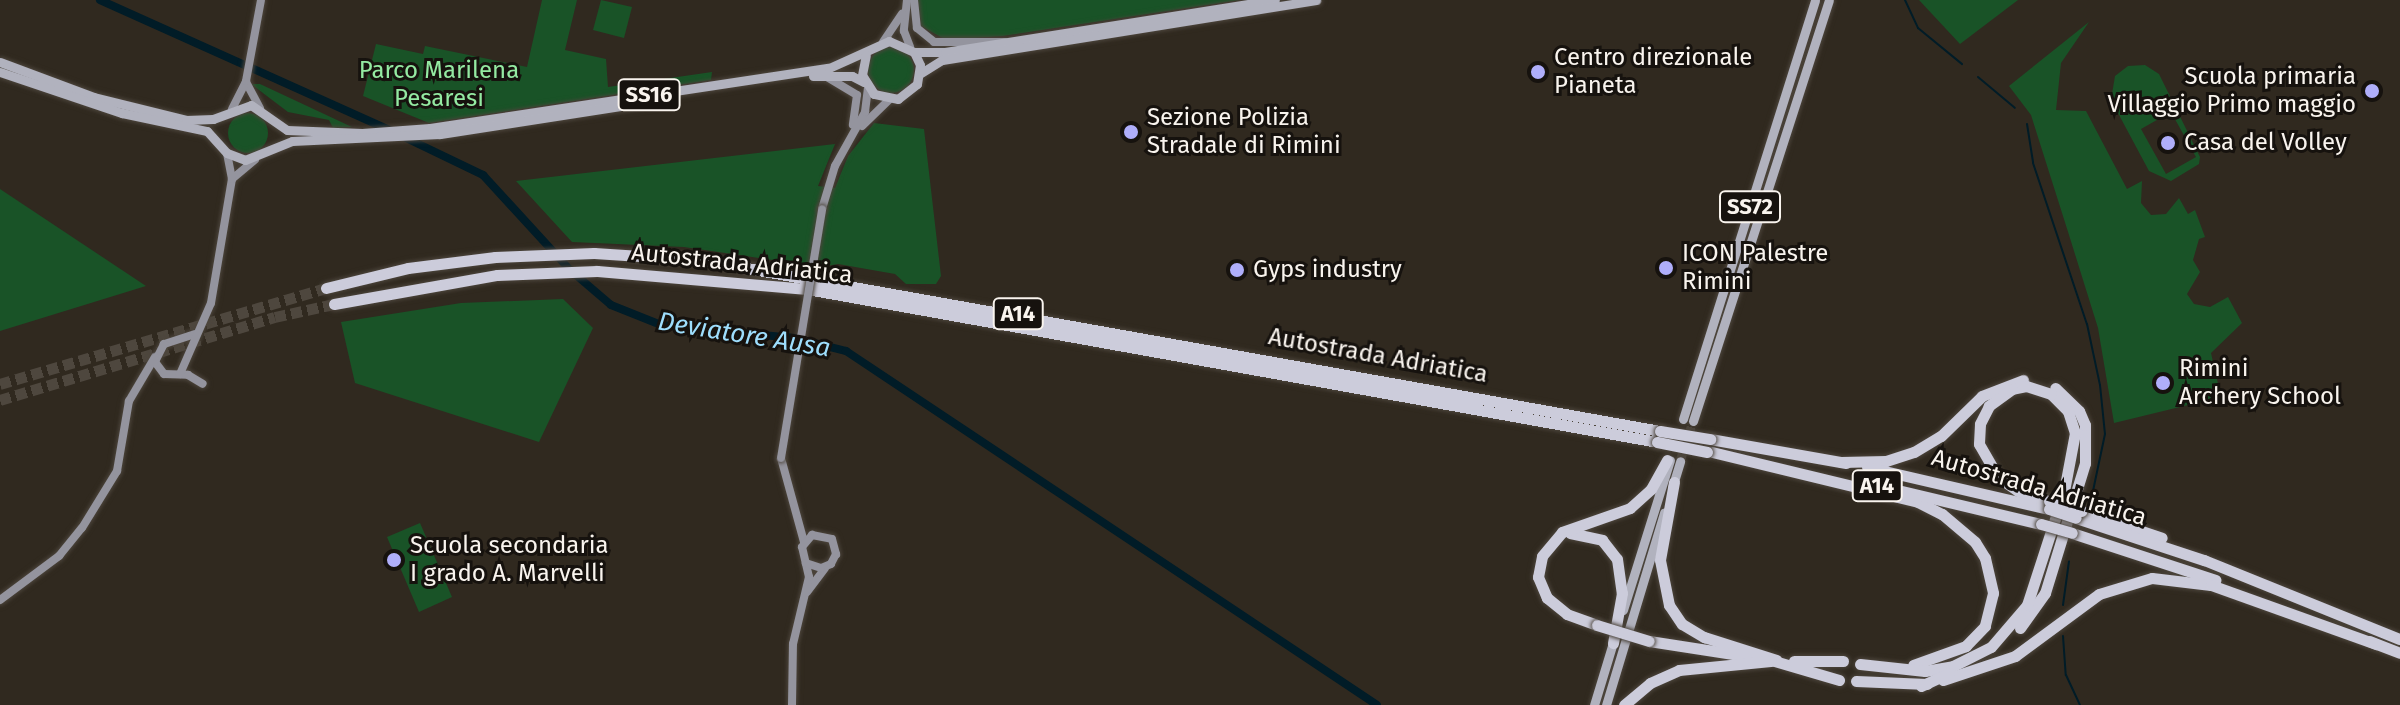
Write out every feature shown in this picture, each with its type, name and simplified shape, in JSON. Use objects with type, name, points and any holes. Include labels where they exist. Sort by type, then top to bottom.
[{"type":"highway","name":"Autostrada Adriatica","points":[[326,288],[408,268],[530,254],[594,253],[702,260],[805,276],[1472,395],[2041,524],[2170,563],[2400,653]]},
{"type":"highway","name":"Autostrada Adriatica","points":[[334,304],[424,285],[597,271],[807,289],[1473,410],[1659,437]]},
{"type":"highway","points":[[1841,462],[1886,461],[1914,452],[1941,436],[1982,396],[2021,380],[2050,385],[2065,395],[2085,425],[2085,463],[2045,593],[2006,643],[1921,686]]},
{"type":"highway","points":[[1860,664],[1937,671],[1974,658],[1991,647],[2027,605],[2064,491],[2075,433],[2068,411],[2051,394],[2026,386],[2012,389],[1989,406],[1980,424],[1979,444],[1998,477],[2018,491],[2049,505],[2079,514],[2186,547],[2204,560],[2400,639]]},
{"type":"highway","name":"Autostrada Adriatica","points":[[1710,448],[1841,462],[2049,505]]},
{"type":"highway","points":[[1710,448],[1918,502],[1942,514],[1975,542],[1985,558],[1993,593],[1985,626],[1966,646],[1946,657],[1892,667]]},
{"type":"highway","points":[[1673,460],[1651,489],[1630,508],[1570,528],[1551,541],[1538,570],[1547,598],[1567,614],[1649,641],[1778,661]]},
{"type":"highway","points":[[1674,482],[1660,560],[1669,605],[1682,624],[1704,637],[1839,680]]},
{"type":"highway","points":[[1551,541],[1587,533],[1612,551],[1622,593],[1613,643]]},
{"type":"highway","points":[[1856,681],[1921,686],[2015,656],[2099,594],[2152,578],[2211,585],[2362,643],[2376,644]]},
{"type":"highway","points":[[1624,705],[1650,683],[1679,670],[1778,661],[1843,661]]},
{"type":"main road","points":[[882,42],[912,50],[1006,42],[1275,0]]},
{"type":"main road","points":[[890,99],[912,91],[921,73],[942,60],[1316,0]]},
{"type":"main road","name":"SS72","points":[[1815,0],[1688,420],[1829,0]]},
{"type":"main road","name":"SS16","points":[[260,108],[273,121],[297,132],[366,137],[829,68],[866,55],[882,42]]},
{"type":"main road","points":[[912,50],[921,73]]},
{"type":"main road","points":[[866,55],[866,85]]},
{"type":"main road","points":[[0,62],[94,97],[164,115],[201,121],[230,111],[260,108]]},
{"type":"main road","points":[[0,72],[122,113],[207,131],[221,142],[227,153],[255,160]]},
{"type":"main road","name":"SS16","points":[[255,160],[270,148],[292,141],[440,134],[823,75],[866,85],[890,99]]},
{"type":"main road","points":[[221,142],[230,111]]},
{"type":"main road","points":[[270,148],[273,121]]},
{"type":"main road","points":[[1606,705],[1674,482],[1673,460]]},
{"type":"main road","points":[[1594,705],[1673,460]]},
{"type":"street","points":[[230,111],[246,81],[261,0]]},
{"type":"street","points":[[914,0],[917,28],[934,42],[1006,42]]},
{"type":"street","points":[[882,42],[906,5]]},
{"type":"street","points":[[906,5],[912,50]]},
{"type":"street","points":[[823,75],[857,95],[848,141]]},
{"type":"street","points":[[246,81],[260,108]]},
{"type":"street","points":[[792,705],[793,644],[805,596],[806,563],[798,511],[781,458],[822,209],[848,141],[865,112],[866,85]]},
{"type":"street","points":[[848,141],[890,99]]},
{"type":"street","points":[[180,374],[211,303],[232,179],[227,153]]},
{"type":"street","points":[[232,179],[255,160]]},
{"type":"street","points":[[0,600],[59,556],[82,528],[117,471],[129,401],[138,382],[164,344],[196,333]]},
{"type":"street","points":[[138,382],[164,374],[180,374],[203,384],[189,359],[174,342]]},
{"type":"street","points":[[155,357],[164,374]]},
{"type":"street","points":[[798,511],[836,549],[805,596]]},
{"type":"street","points":[[804,542],[823,534]]},
{"type":"street","points":[[806,563],[826,567]]},
{"type":"green space","name":"Parco Marilena Pesaresi","points":[[542,0],[577,0],[565,50],[606,59],[608,87],[712,72],[711,80],[429,123],[363,96],[376,44],[423,54],[425,46],[527,67]]},
{"type":"green space","points":[[601,0],[632,7],[624,38],[593,30]]},
{"type":"green space","points":[[918,0],[1240,0],[1003,36],[946,40],[921,26]]},
{"type":"green space","points":[[1919,0],[2018,0],[1960,44]]},
{"type":"green space","points":[[2089,22],[2061,63],[2056,110],[2086,111],[2127,189],[2142,181],[2141,203],[2151,215],[2166,214],[2179,198],[2188,214],[2195,210],[2205,237],[2199,239],[2193,260],[2200,272],[2187,294],[2194,304],[2210,307],[2228,297],[2242,323],[2211,353],[2221,397],[2114,423],[2098,328],[2031,115],[2009,86]]},
{"type":"green space","points":[[891,47],[907,54],[914,70],[907,86],[891,93],[875,86],[868,70],[875,54]]},
{"type":"green space","points":[[2145,65],[2159,74],[2200,157],[2199,164],[2171,181],[2149,171],[2111,100],[2115,76],[2128,66]],"holes":[[[2171,112],[2196,157],[2166,174],[2141,129]]]},
{"type":"green space","points":[[251,84],[260,84],[352,127],[333,128],[329,120],[288,112]]},
{"type":"green space","points":[[248,113],[262,119],[268,133],[262,147],[248,153],[234,147],[228,133],[234,119]]},
{"type":"green space","points":[[874,123],[924,129],[941,276],[936,284],[906,284],[895,274],[838,264],[821,267],[684,247],[572,242],[516,181],[835,144],[818,186],[835,188],[848,156]]},
{"type":"green space","points":[[0,189],[146,286],[0,331]]},
{"type":"green space","points":[[563,299],[593,328],[539,442],[355,383],[341,322],[461,303]]},
{"type":"green space","points":[[420,523],[452,597],[419,612],[387,537]]},
{"type":"waterway","name":"Deviatore Ausa","points":[[100,0],[391,131]]},
{"type":"waterway","points":[[1905,0],[1918,28],[1962,64]]},
{"type":"waterway","points":[[1978,77],[2015,108]]},
{"type":"waterway","points":[[2027,124],[2033,163],[2087,324],[2100,385],[2105,434],[2093,491]]},
{"type":"waterway","name":"Deviatore Ausa","points":[[404,137],[483,175],[569,269],[611,305],[661,325],[794,338],[846,351],[1377,705]]},
{"type":"waterway","points":[[2063,605],[2069,561]]},
{"type":"waterway","points":[[2063,636],[2066,675],[2080,705]]},
{"type":"tunnel","points":[[0,384],[326,288]]},
{"type":"tunnel","points":[[0,400],[275,317],[334,304]]},
{"type":"tunnel","points":[[1680,461],[1693,421]]},
{"type":"place","name":"Centro direzionale Pianeta","points":[[1538,72]]},
{"type":"place","name":"Scuola primaria Villaggio Primo maggio","points":[[2372,91]]},
{"type":"place","name":"Sezione Polizia Stradale di Rimini","points":[[1131,132]]},
{"type":"place","name":"Casa del Volley","points":[[2168,143]]},
{"type":"place","name":"ICON Palestre Rimini","points":[[1666,268]]},
{"type":"place","name":"Gyps industry","points":[[1237,270]]},
{"type":"place","name":"Rimini Archery School","points":[[2163,383]]},
{"type":"place","name":"Scuola secondaria I grado A. Marvelli","points":[[394,560]]}]
